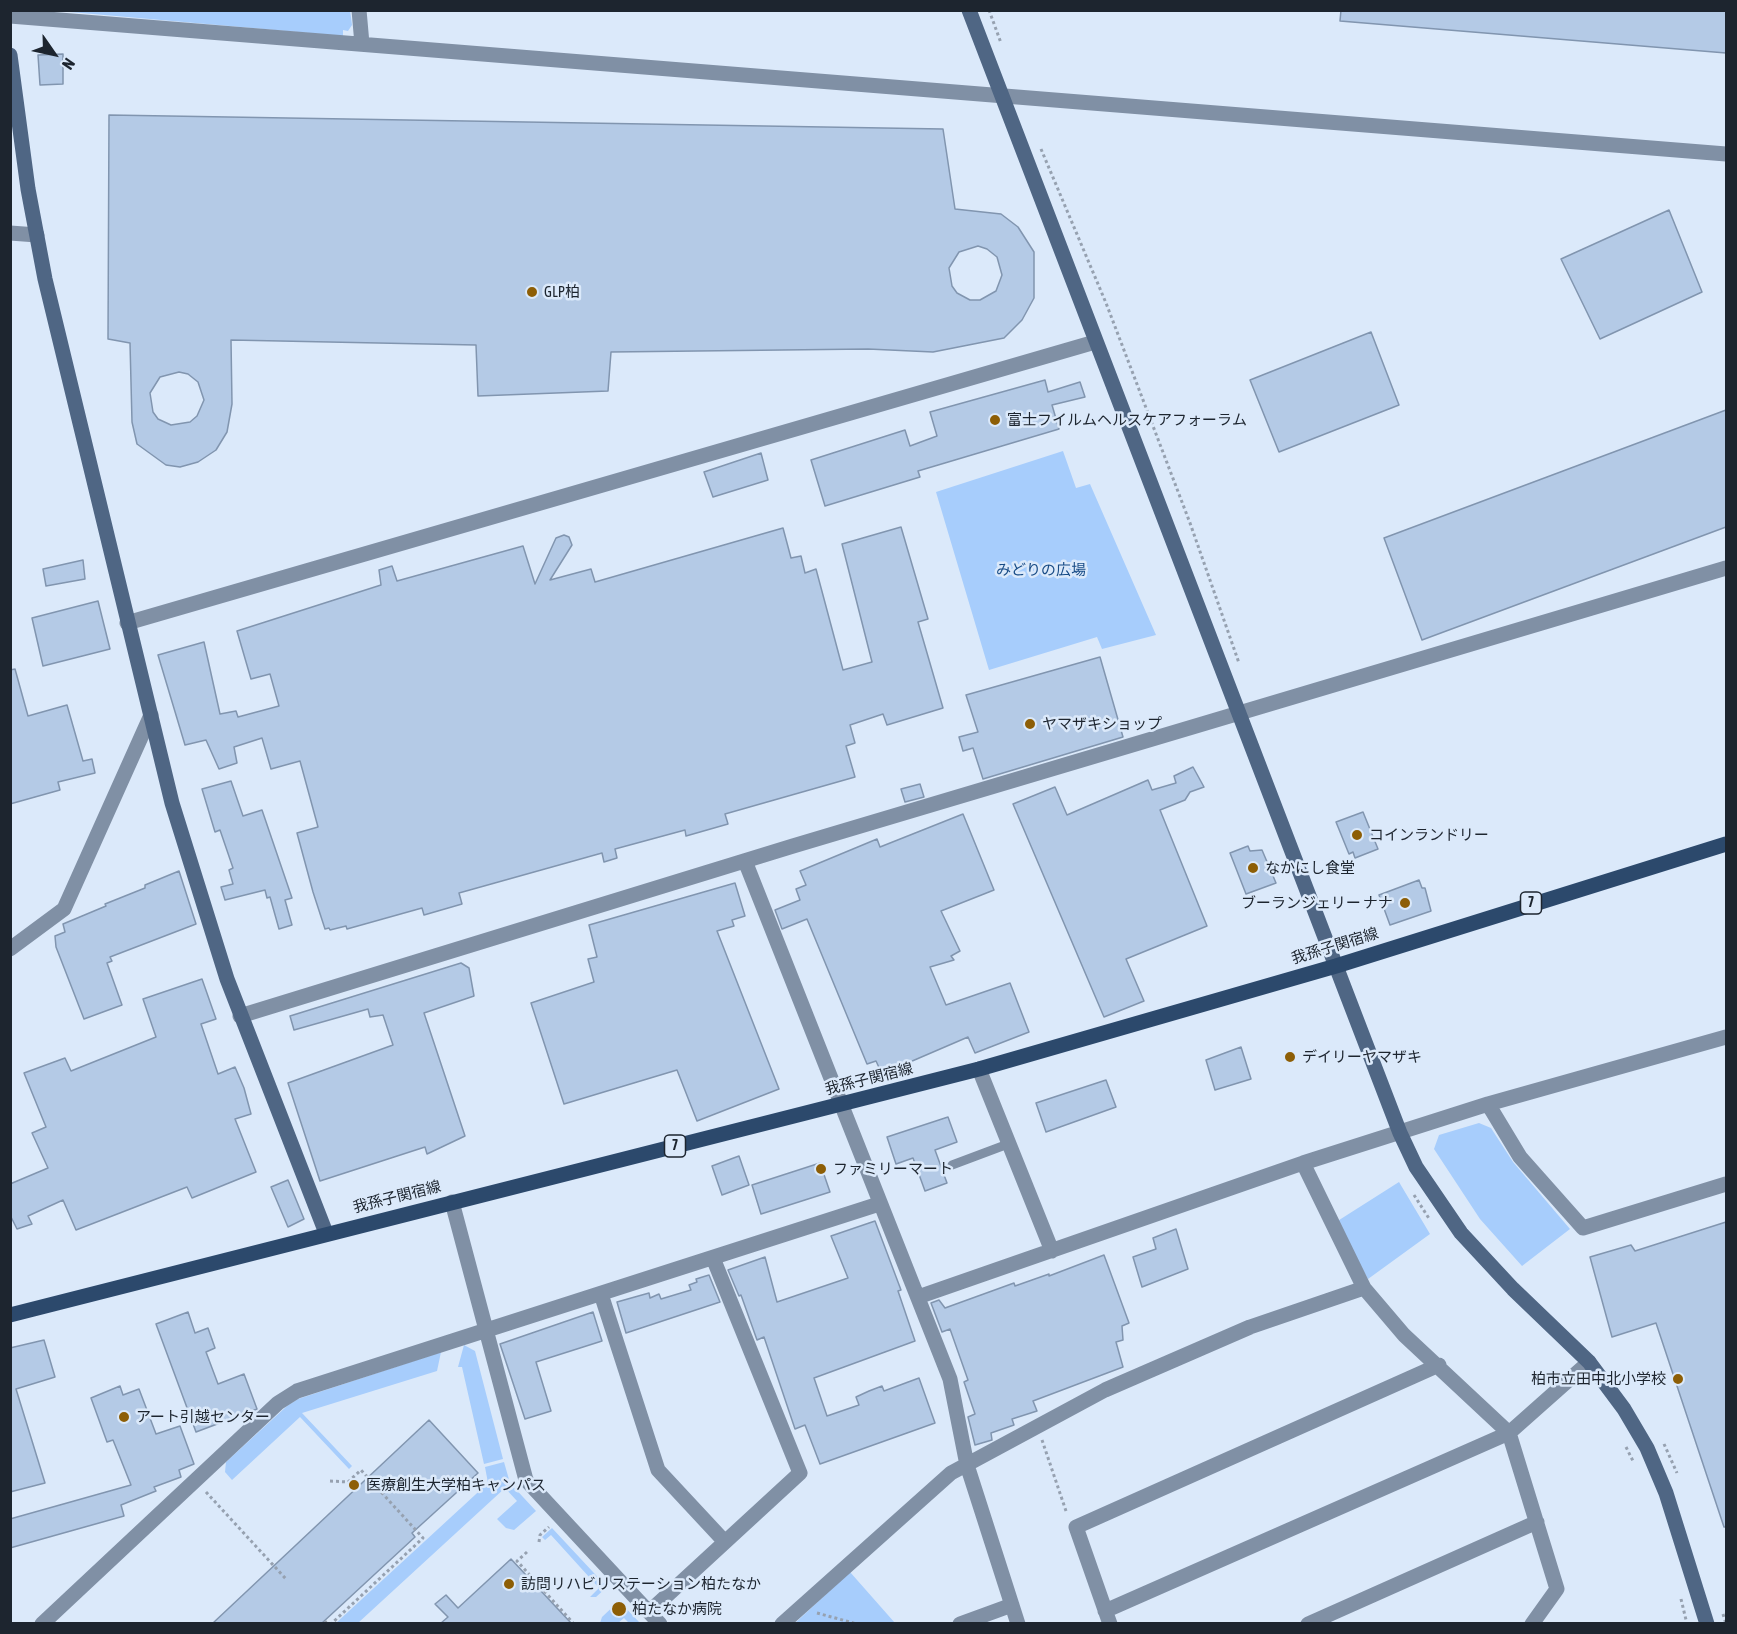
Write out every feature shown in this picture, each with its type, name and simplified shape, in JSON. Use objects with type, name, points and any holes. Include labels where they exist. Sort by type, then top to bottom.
[{"type":"main road","name":"我孫子関宿線","points":[[10,1314],[979,1069],[1336,966],[1726,844]]},
{"type":"street","points":[[359,10],[362,44]]},
{"type":"street","points":[[969,10],[1400,1133],[1416,1167],[1461,1233],[1507,1283],[1589,1362],[1624,1409],[1647,1448],[1666,1493],[1707,1623]]},
{"type":"street","points":[[10,16],[1726,154]]},
{"type":"street","points":[[10,55],[21,142],[57,334],[127,623],[179,824],[240,1016],[326,1233]]},
{"type":"street","points":[[10,233],[37,235]]},
{"type":"street","points":[[127,623],[1095,342]]},
{"type":"street","points":[[240,1016],[745,861],[1726,568]]},
{"type":"street","points":[[10,949],[64,909],[151,715]]},
{"type":"street","points":[[745,861],[950,1379],[967,1465],[1018,1623]]},
{"type":"street","points":[[918,1297],[1303,1163],[1488,1104],[1726,1037]]},
{"type":"street","points":[[979,1069],[1052,1251]]},
{"type":"street","points":[[1488,1104],[1520,1158],[1582,1228],[1726,1184]]},
{"type":"street","points":[[1303,1163],[1364,1288],[1404,1335],[1439,1365],[1509,1433],[1557,1589],[1532,1623]]},
{"type":"street","points":[[452,1202],[526,1480],[660,1623]]},
{"type":"street","points":[[53,1620],[195,1480],[278,1403],[297,1391],[879,1204]]},
{"type":"street","points":[[649,1612],[800,1473],[713,1258]]},
{"type":"street","points":[[782,1623],[951,1473],[1105,1390],[1250,1327],[1364,1288]]},
{"type":"street","points":[[601,1294],[658,1470],[725,1542]]},
{"type":"street","points":[[1439,1365],[1076,1527],[1107,1617],[1509,1433],[1589,1362]]},
{"type":"street","points":[[1308,1623],[1537,1522]]},
{"type":"street","points":[[960,1623],[1012,1605]]},
{"type":"lane","points":[[952,1166],[1008,1144]]},
{"type":"path","points":[[1040,145],[1106,303],[1190,523],[1240,666]]},
{"type":"path","points":[[1037,1426],[1069,1521],[1076,1527]]},
{"type":"path","points":[[1621,1438],[1635,1465]]},
{"type":"path","points":[[328,1623],[423,1538],[361,1470],[348,1482],[330,1482]]},
{"type":"path","points":[[195,1480],[286,1579]]},
{"type":"path","points":[[539,1542],[540,1535],[554,1523]]},
{"type":"path","points":[[527,1552],[517,1561],[574,1623]]},
{"type":"path","points":[[1679,1594],[1687,1623]]},
{"type":"path","points":[[804,1603],[814,1612],[857,1623]]},
{"type":"green space","points":[[350,10],[352,25],[348,31],[343,30],[343,36],[59,11]]},
{"type":"green space","name":"みどりの広場","points":[[1063,451],[1076,488],[1090,484],[1156,635],[1102,649],[1097,637],[989,670],[936,492]]},
{"type":"green space","points":[[1479,1123],[1491,1128],[1513,1162],[1570,1229],[1522,1266],[1480,1219],[1434,1149],[1439,1135]]},
{"type":"green space","points":[[1399,1182],[1430,1234],[1368,1279],[1336,1222]]},
{"type":"green space","points":[[464,1345],[475,1351],[503,1459],[484,1464],[462,1367],[458,1367]]},
{"type":"green space","points":[[441,1352],[437,1371],[302,1413],[352,1466],[349,1469],[300,1417],[232,1480],[225,1472],[226,1462],[287,1406],[298,1399]]},
{"type":"green space","points":[[504,1462],[510,1483],[536,1511],[514,1530],[506,1528],[497,1519],[517,1501],[505,1488],[358,1623],[336,1623],[488,1483],[485,1467]]},
{"type":"green space","points":[[552,1528],[607,1587],[596,1597],[590,1597],[599,1588],[551,1535],[545,1540],[542,1537]]},
{"type":"green space","points":[[850,1572],[895,1623],[794,1624]]},
{"type":"green space","name":"柏たなか病院","points":[[619,1601],[640,1623],[629,1623],[624,1618],[618,1623],[600,1623],[602,1617]]},
{"type":"building","points":[[1341,10],[1726,10],[1726,53],[1340,21]]},
{"type":"building","points":[[63,54],[63,84],[40,85],[38,55]]},
{"type":"building","name":"GLP柏","points":[[109,115],[943,129],[955,209],[1001,214],[1018,227],[1034,252],[1034,298],[1022,320],[1004,338],[933,352],[868,349],[611,352],[608,391],[478,396],[476,345],[231,340],[232,404],[227,432],[216,450],[198,462],[180,467],[166,465],[137,444],[132,422],[130,343],[108,339]],"holes":[[[978,246],[987,249],[997,257],[1002,275],[996,291],[980,300],[970,300],[957,293],[952,286],[949,268],[959,252]],[[179,372],[188,374],[198,382],[204,400],[197,416],[190,422],[171,425],[158,419],[153,412],[150,393],[160,377]]]},
{"type":"building","points":[[1669,210],[1702,292],[1600,339],[1561,259]]},
{"type":"building","points":[[1371,332],[1399,405],[1279,452],[1250,380]]},
{"type":"building","points":[[1045,380],[1048,392],[1080,382],[1085,397],[1052,405],[1059,429],[918,471],[920,477],[825,506],[811,460],[905,430],[910,446],[937,436],[930,412]]},
{"type":"building","points":[[1726,410],[1726,527],[1422,640],[1384,538]]},
{"type":"building","points":[[761,453],[768,480],[713,497],[704,472]]},
{"type":"building","points":[[901,527],[928,619],[918,622],[943,708],[887,725],[883,714],[850,725],[855,743],[846,746],[855,777],[725,814],[728,824],[686,836],[685,830],[615,849],[617,858],[604,862],[602,853],[459,893],[462,904],[424,915],[422,908],[347,929],[346,926],[325,929],[313,892],[297,833],[318,827],[300,761],[271,769],[262,738],[234,747],[237,763],[219,769],[206,740],[185,745],[158,655],[204,642],[220,714],[236,711],[238,717],[279,706],[270,674],[251,679],[237,631],[381,585],[379,570],[392,566],[397,581],[523,546],[535,584],[556,538],[564,535],[569,537],[572,545],[550,580],[591,569],[595,582],[783,528],[791,558],[801,556],[805,573],[816,569],[843,670],[872,662],[842,544]]},
{"type":"building","points":[[83,560],[85,579],[46,586],[43,569]]},
{"type":"building","points":[[98,601],[110,649],[43,666],[32,618]]},
{"type":"building","points":[[1100,657],[1123,737],[983,779],[973,748],[963,751],[959,737],[978,732],[966,695]]},
{"type":"building","points":[[15,669],[28,716],[67,705],[83,761],[92,759],[95,773],[58,782],[60,790],[10,804],[10,670]]},
{"type":"building","points":[[1193,767],[1204,787],[1190,792],[1185,800],[1160,810],[1207,926],[1126,959],[1144,1001],[1104,1017],[1013,804],[1055,787],[1067,815],[1148,780],[1152,790],[1176,783],[1174,776]]},
{"type":"building","points":[[231,781],[243,816],[262,810],[292,898],[285,900],[292,925],[279,929],[270,897],[267,898],[265,890],[225,900],[221,887],[233,884],[229,870],[233,868],[220,830],[215,832],[202,789]]},
{"type":"building","points":[[920,784],[924,797],[905,802],[901,789]]},
{"type":"building","name":"コインランドリー","points":[[1363,812],[1378,849],[1355,858],[1353,852],[1349,854],[1336,822]]},
{"type":"building","points":[[963,814],[994,890],[941,911],[960,951],[951,956],[954,960],[930,967],[946,1005],[1010,983],[1029,1032],[975,1053],[968,1037],[882,1074],[876,1061],[867,1064],[807,919],[782,929],[775,910],[800,900],[796,889],[806,885],[800,871],[877,839],[880,847]]},
{"type":"building","name":"なかにし食堂","points":[[1248,846],[1250,851],[1262,850],[1276,883],[1246,894],[1230,853]]},
{"type":"building","points":[[179,871],[196,924],[110,957],[112,961],[107,963],[122,1005],[84,1019],[56,947],[55,936],[65,932],[63,924]]},
{"type":"building","name":"ブーランジェリー ナナ","points":[[1419,880],[1422,888],[1425,888],[1431,911],[1390,925],[1379,895]]},
{"type":"building","points":[[735,883],[745,916],[732,920],[734,926],[717,931],[779,1089],[697,1121],[677,1070],[564,1104],[531,1003],[594,982],[588,959],[597,957],[589,925]]},
{"type":"building","points":[[461,963],[469,968],[474,996],[424,1013],[465,1136],[427,1154],[425,1147],[320,1181],[288,1083],[393,1045],[383,1015],[370,1017],[368,1009],[294,1030],[290,1016]]},
{"type":"building","points":[[202,979],[216,1019],[201,1024],[218,1074],[235,1067],[244,1088],[251,1114],[235,1119],[256,1172],[192,1198],[187,1187],[76,1230],[63,1200],[28,1216],[32,1224],[17,1229],[10,1215],[10,1184],[48,1168],[32,1133],[46,1127],[24,1073],[65,1058],[71,1071],[156,1037],[143,999]]},
{"type":"building","points":[[1241,1047],[1251,1079],[1215,1090],[1206,1060]]},
{"type":"building","points":[[1106,1080],[1116,1107],[1046,1132],[1036,1103]]},
{"type":"building","points":[[948,1117],[957,1142],[935,1150],[947,1183],[925,1191],[913,1158],[896,1164],[887,1137]]},
{"type":"building","points":[[739,1156],[749,1185],[722,1195],[712,1166]]},
{"type":"building","points":[[820,1163],[830,1192],[761,1214],[752,1185]]},
{"type":"building","points":[[288,1180],[304,1219],[288,1227],[271,1187]]},
{"type":"building","points":[[875,1221],[901,1290],[898,1291],[915,1341],[814,1378],[827,1416],[859,1405],[856,1397],[869,1391],[882,1386],[884,1391],[919,1378],[935,1423],[820,1464],[805,1425],[795,1429],[764,1337],[757,1340],[741,1295],[739,1296],[728,1270],[765,1257],[777,1302],[848,1278],[831,1236]]},
{"type":"building","points":[[1726,1222],[1726,1527],[1724,1527],[1656,1323],[1612,1337],[1590,1257],[1631,1245],[1635,1251]]},
{"type":"building","points":[[1176,1229],[1188,1269],[1142,1287],[1133,1257],[1156,1249],[1153,1238]]},
{"type":"building","points":[[1104,1255],[1129,1323],[1122,1326],[1123,1340],[1116,1342],[1123,1367],[1033,1401],[1037,1411],[1012,1419],[1014,1425],[991,1433],[992,1440],[975,1445],[968,1417],[975,1414],[964,1382],[968,1380],[950,1329],[942,1332],[931,1303],[939,1300],[945,1308],[1014,1283],[1015,1286],[1049,1274],[1049,1276]]},
{"type":"building","points":[[709,1275],[720,1302],[626,1333],[617,1302],[649,1293],[650,1298],[659,1294],[661,1299],[691,1290],[689,1285],[697,1282],[696,1279]]},
{"type":"building","points":[[188,1312],[195,1333],[208,1328],[215,1348],[206,1352],[218,1384],[244,1374],[257,1409],[196,1432],[156,1324]]},
{"type":"building","points":[[593,1312],[602,1341],[536,1362],[551,1411],[525,1419],[500,1344]]},
{"type":"building","points":[[44,1340],[55,1377],[16,1389],[45,1483],[10,1492],[10,1348]]},
{"type":"building","points":[[120,1386],[123,1395],[139,1389],[156,1434],[180,1426],[194,1464],[179,1470],[181,1477],[154,1487],[156,1491],[121,1505],[124,1516],[10,1548],[10,1519],[131,1485],[113,1440],[107,1442],[91,1398]]},
{"type":"building","points":[[429,1420],[478,1473],[412,1533],[415,1537],[322,1623],[213,1623]]},
{"type":"building","name":"訪問リハビリステーション柏たなか","points":[[511,1559],[571,1623],[441,1623],[448,1617],[435,1604],[446,1595],[458,1608]]},
{"type":"place","name":"GLP柏","points":[[532,292]]},
{"type":"place","name":"富士フイルムヘルスケアフォーラム","points":[[995,420]]},
{"type":"place","name":"ヤマザキショップ","points":[[1030,724]]},
{"type":"place","name":"コインランドリー","points":[[1357,835]]},
{"type":"place","name":"なかにし食堂","points":[[1253,868]]},
{"type":"place","name":"ブーランジェリー ナナ","points":[[1405,903]]},
{"type":"place","name":"デイリーヤマザキ","points":[[1290,1057]]},
{"type":"place","name":"ファミリーマート","points":[[821,1169]]},
{"type":"place","name":"柏市立田中北小学校","points":[[1678,1379]]},
{"type":"place","name":"アート引越センター","points":[[124,1417]]},
{"type":"place","name":"医療創生大学柏キャンパス","points":[[354,1485]]},
{"type":"place","name":"訪問リハビリステーション柏たなか","points":[[509,1584]]},
{"type":"place","name":"柏たなか病院","points":[[619,1609]]}]
